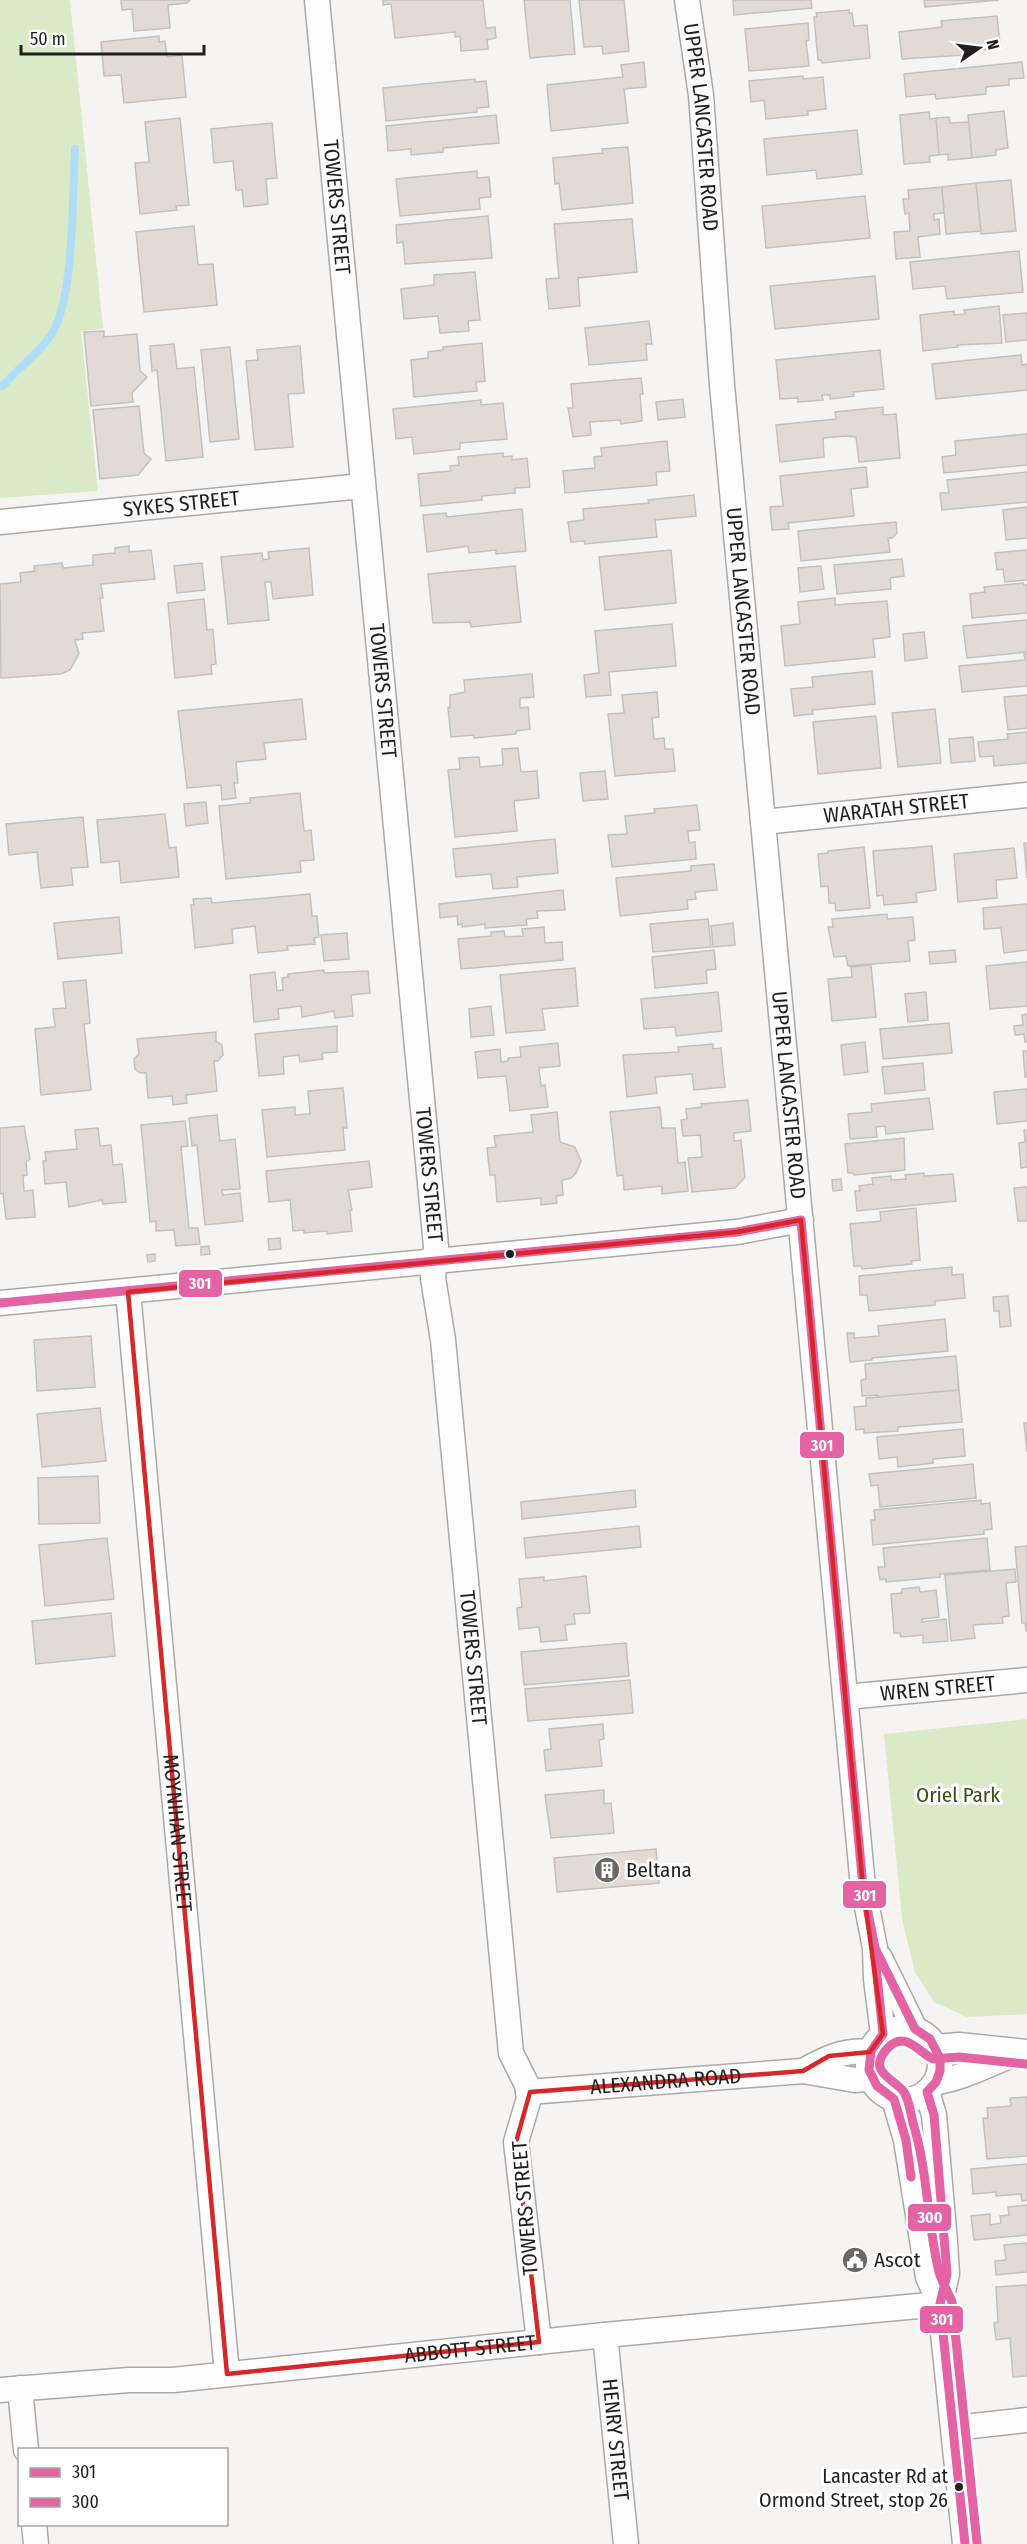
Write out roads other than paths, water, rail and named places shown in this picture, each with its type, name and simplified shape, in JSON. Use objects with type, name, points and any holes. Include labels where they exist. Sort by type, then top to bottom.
[{"type":"street","name":"TOWERS STREET","points":[[317,0],[435,1240],[433,1278],[444,1352],[511,2053],[528,2092],[528,2106],[516,2142],[539,2342]]},
{"type":"street","name":"UPPER LANCASTER ROAD","points":[[687,0],[701,95],[722,385],[864,1887],[874,1948]]},
{"type":"street","name":"SYKES STREET","points":[[0,522],[362,486]]},
{"type":"street","name":"WARATAH STREET","points":[[763,822],[1027,795]]},
{"type":"street","points":[[0,1303],[737,1232],[801,1220]]},
{"type":"street","name":"MOYNIHAN STREET","points":[[128,1292],[226,2374]]},
{"type":"street","name":"WREN STREET","points":[[846,1697],[1027,1680]]},
{"type":"street","points":[[874,1948],[915,2029]]},
{"type":"street","points":[[874,1948],[877,2043],[868,2069],[870,2078],[876,2087],[894,2099],[906,2101],[977,2068],[1024,2052]]},
{"type":"street","points":[[877,2043],[904,2027],[915,2029],[923,2033],[936,2047],[940,2058],[940,2071],[932,2087],[947,2274],[940,2304]]},
{"type":"street","name":"ALEXANDRA ROAD","points":[[803,2071],[829,2056],[877,2043]]},
{"type":"street","points":[[936,2047],[959,2045],[1024,2052]]},
{"type":"street","name":"ALEXANDRA ROAD","points":[[528,2092],[803,2071],[855,2080],[870,2078]]},
{"type":"street","points":[[894,2099],[906,2140],[928,2277],[940,2304],[965,2544]]},
{"type":"street","name":"ABBOTT STREET","points":[[10,2389],[129,2380],[173,2380],[605,2335],[940,2304]]},
{"type":"street","name":"HENRY STREET","points":[[605,2335],[626,2544]]},
{"type":"street","points":[[10,2389],[25,2448]]},
{"type":"street","points":[[954,2428],[1027,2420]]},
{"type":"street","points":[[34,2526],[36,2544]]},
{"type":"waterway","points":[[0,386],[4,385],[41,348],[59,319],[71,246],[75,149]]},
{"type":"place","name":"Beltana","points":[[607,1870]]},
{"type":"place","name":"Ascot","points":[[855,2260]]},
{"type":"place","name":"Lancaster Rd at Ormond Street, stop 26","points":[[959,2487]]},
{"type":"park label","name":"Oriel Park","points":[[958,1795]]}]
